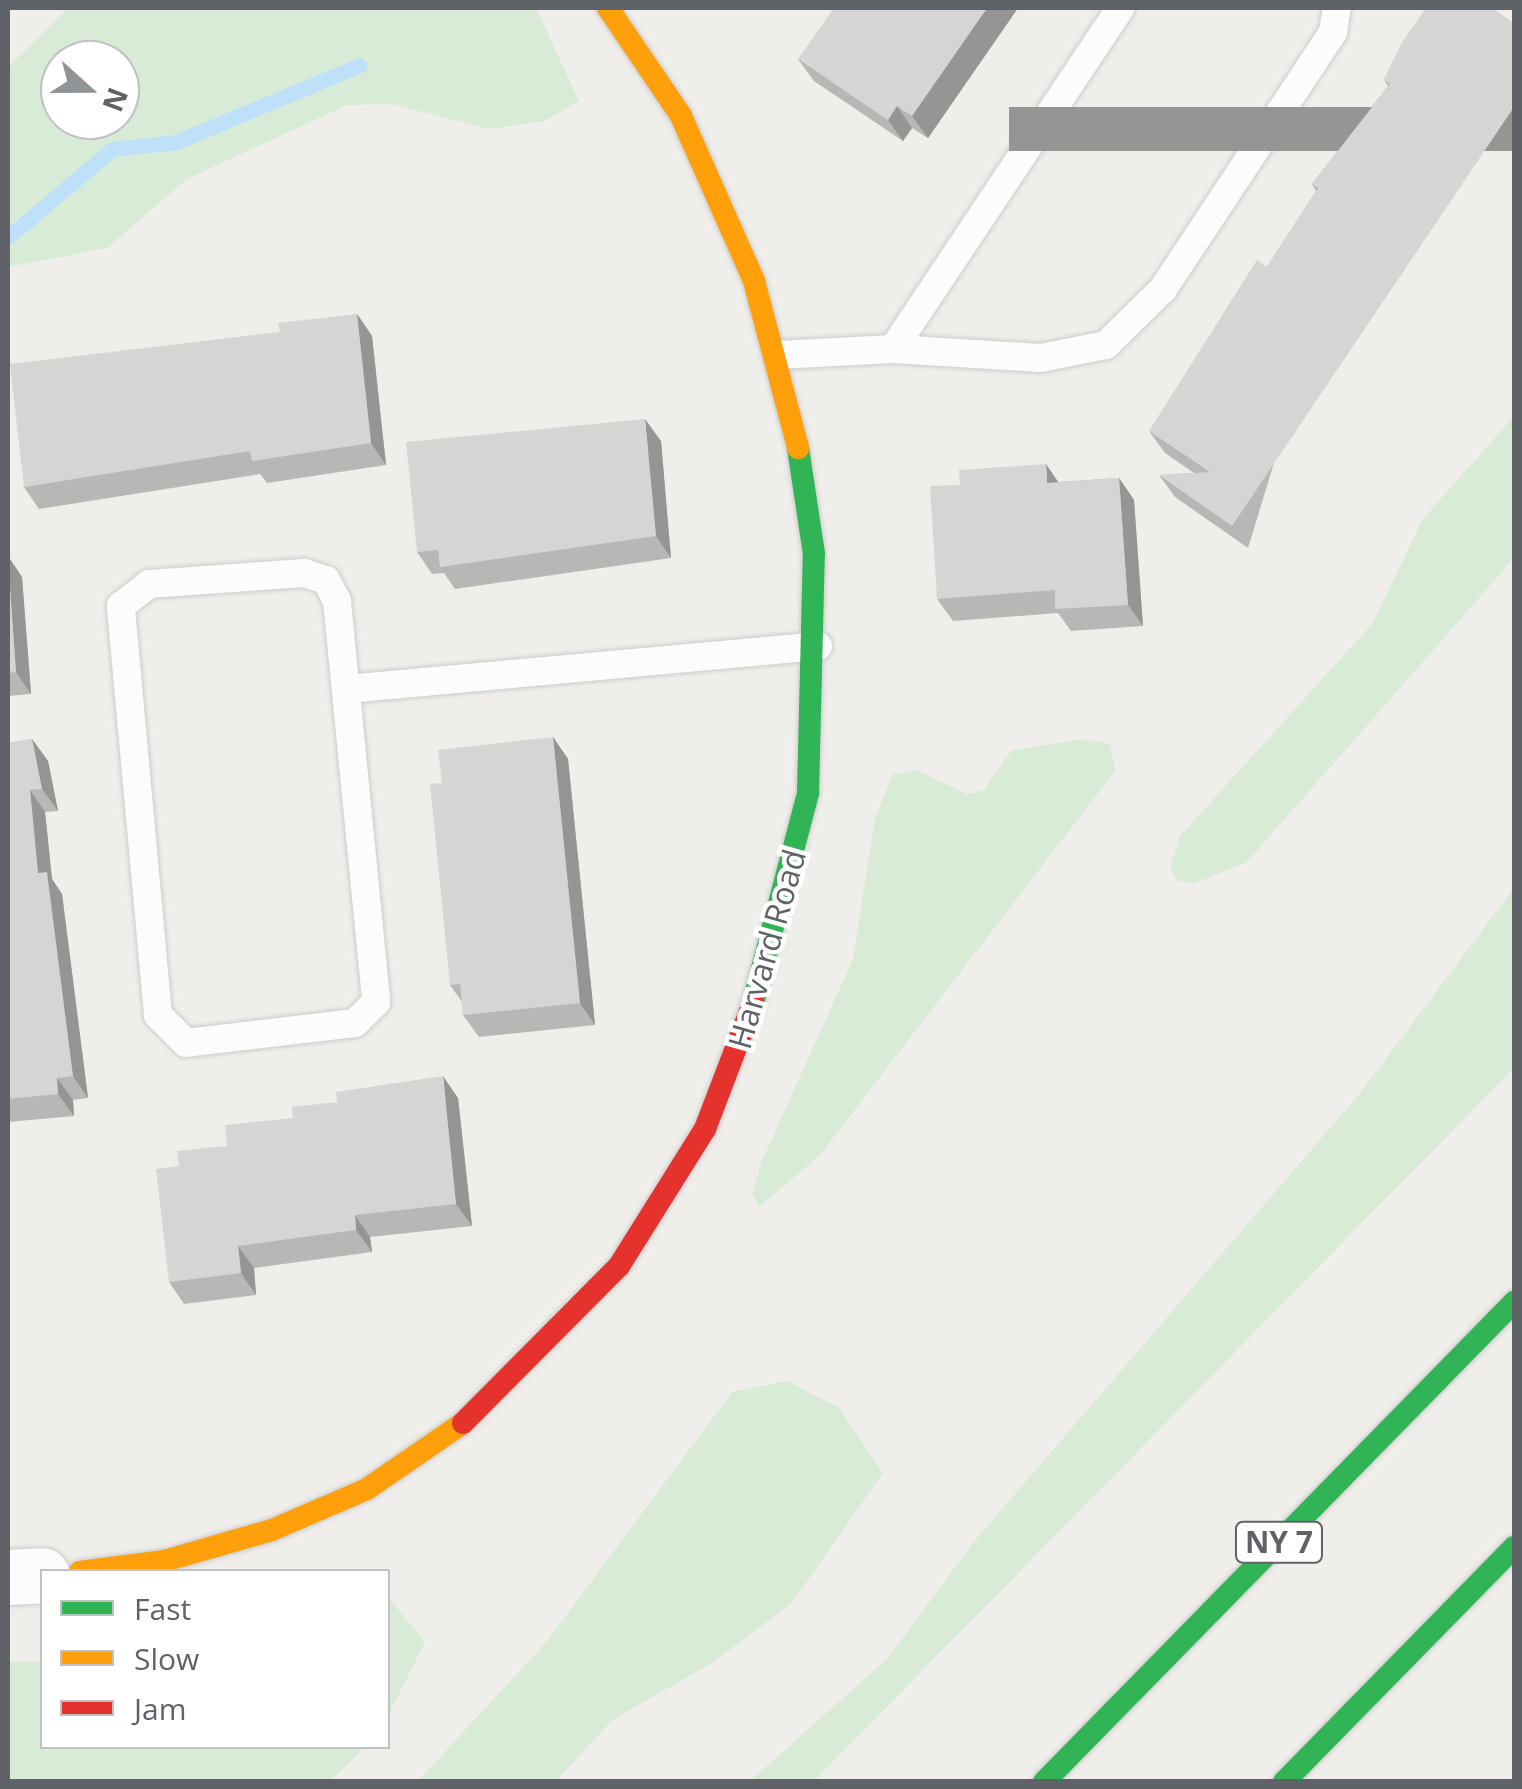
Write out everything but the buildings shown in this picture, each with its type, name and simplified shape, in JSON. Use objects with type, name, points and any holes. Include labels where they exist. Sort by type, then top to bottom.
[{"type":"main road","name":"Harvard Road","points":[[98,1569],[220,1548],[367,1489],[462,1424],[619,1266],[705,1129],[767,969],[808,792],[818,646],[807,500],[777,354],[722,199],[608,8]]},
{"type":"main road","name":"NY 7","points":[[1044,1782],[1514,1302]]},
{"type":"main road","points":[[1284,1782],[1514,1547]]},
{"type":"street","points":[[8,1576],[40,1575]]},
{"type":"lane","points":[[893,349],[1120,8]]},
{"type":"lane","points":[[777,354],[893,349],[1064,357],[1122,334],[1163,289],[1333,32],[1336,8]]},
{"type":"lane","points":[[321,576],[337,601],[348,689],[374,1007],[350,1024],[174,1039],[158,1015],[124,600],[150,584],[321,576]]},
{"type":"lane","points":[[348,689],[818,646]]},
{"type":"green space","points":[[69,8],[536,8],[579,101],[544,121],[490,129],[391,104],[347,105],[187,179],[107,248],[8,267],[8,67]]},
{"type":"green space","points":[[1514,416],[1514,558],[1247,862],[1193,884],[1178,881],[1170,868],[1180,836],[1372,624],[1423,519]]},
{"type":"green space","points":[[1083,739],[1110,744],[1115,771],[820,1155],[759,1207],[752,1194],[762,1161],[853,959],[875,818],[893,774],[916,770],[967,794],[984,790],[1012,750]]},
{"type":"green space","points":[[1514,888],[1514,1068],[814,1781],[750,1781],[888,1658],[972,1544],[1361,1092]]},
{"type":"green space","points":[[787,1381],[838,1407],[883,1473],[792,1603],[712,1663],[612,1720],[556,1781],[418,1781],[548,1640],[732,1392]]},
{"type":"green space","points":[[390,1599],[425,1642],[390,1712]]},
{"type":"green space","points":[[40,1661],[40,1749],[363,1749],[330,1781],[8,1781],[8,1662]]},
{"type":"waterway","points":[[8,237],[112,149],[176,142],[360,65]]},
{"type":"traffic: fast","points":[[753,1003],[808,793],[814,554],[798,448]]},
{"type":"traffic: fast","points":[[1044,1782],[1514,1302]]},
{"type":"traffic: fast","points":[[1284,1782],[1514,1547]]},
{"type":"traffic: slow","points":[[608,8],[681,116],[754,281],[798,448]]},
{"type":"traffic: slow","points":[[103,1569],[164,1561],[272,1530],[367,1489],[463,1423]]},
{"type":"traffic: jam","points":[[463,1423],[619,1266],[705,1129],[753,1003]]}]
